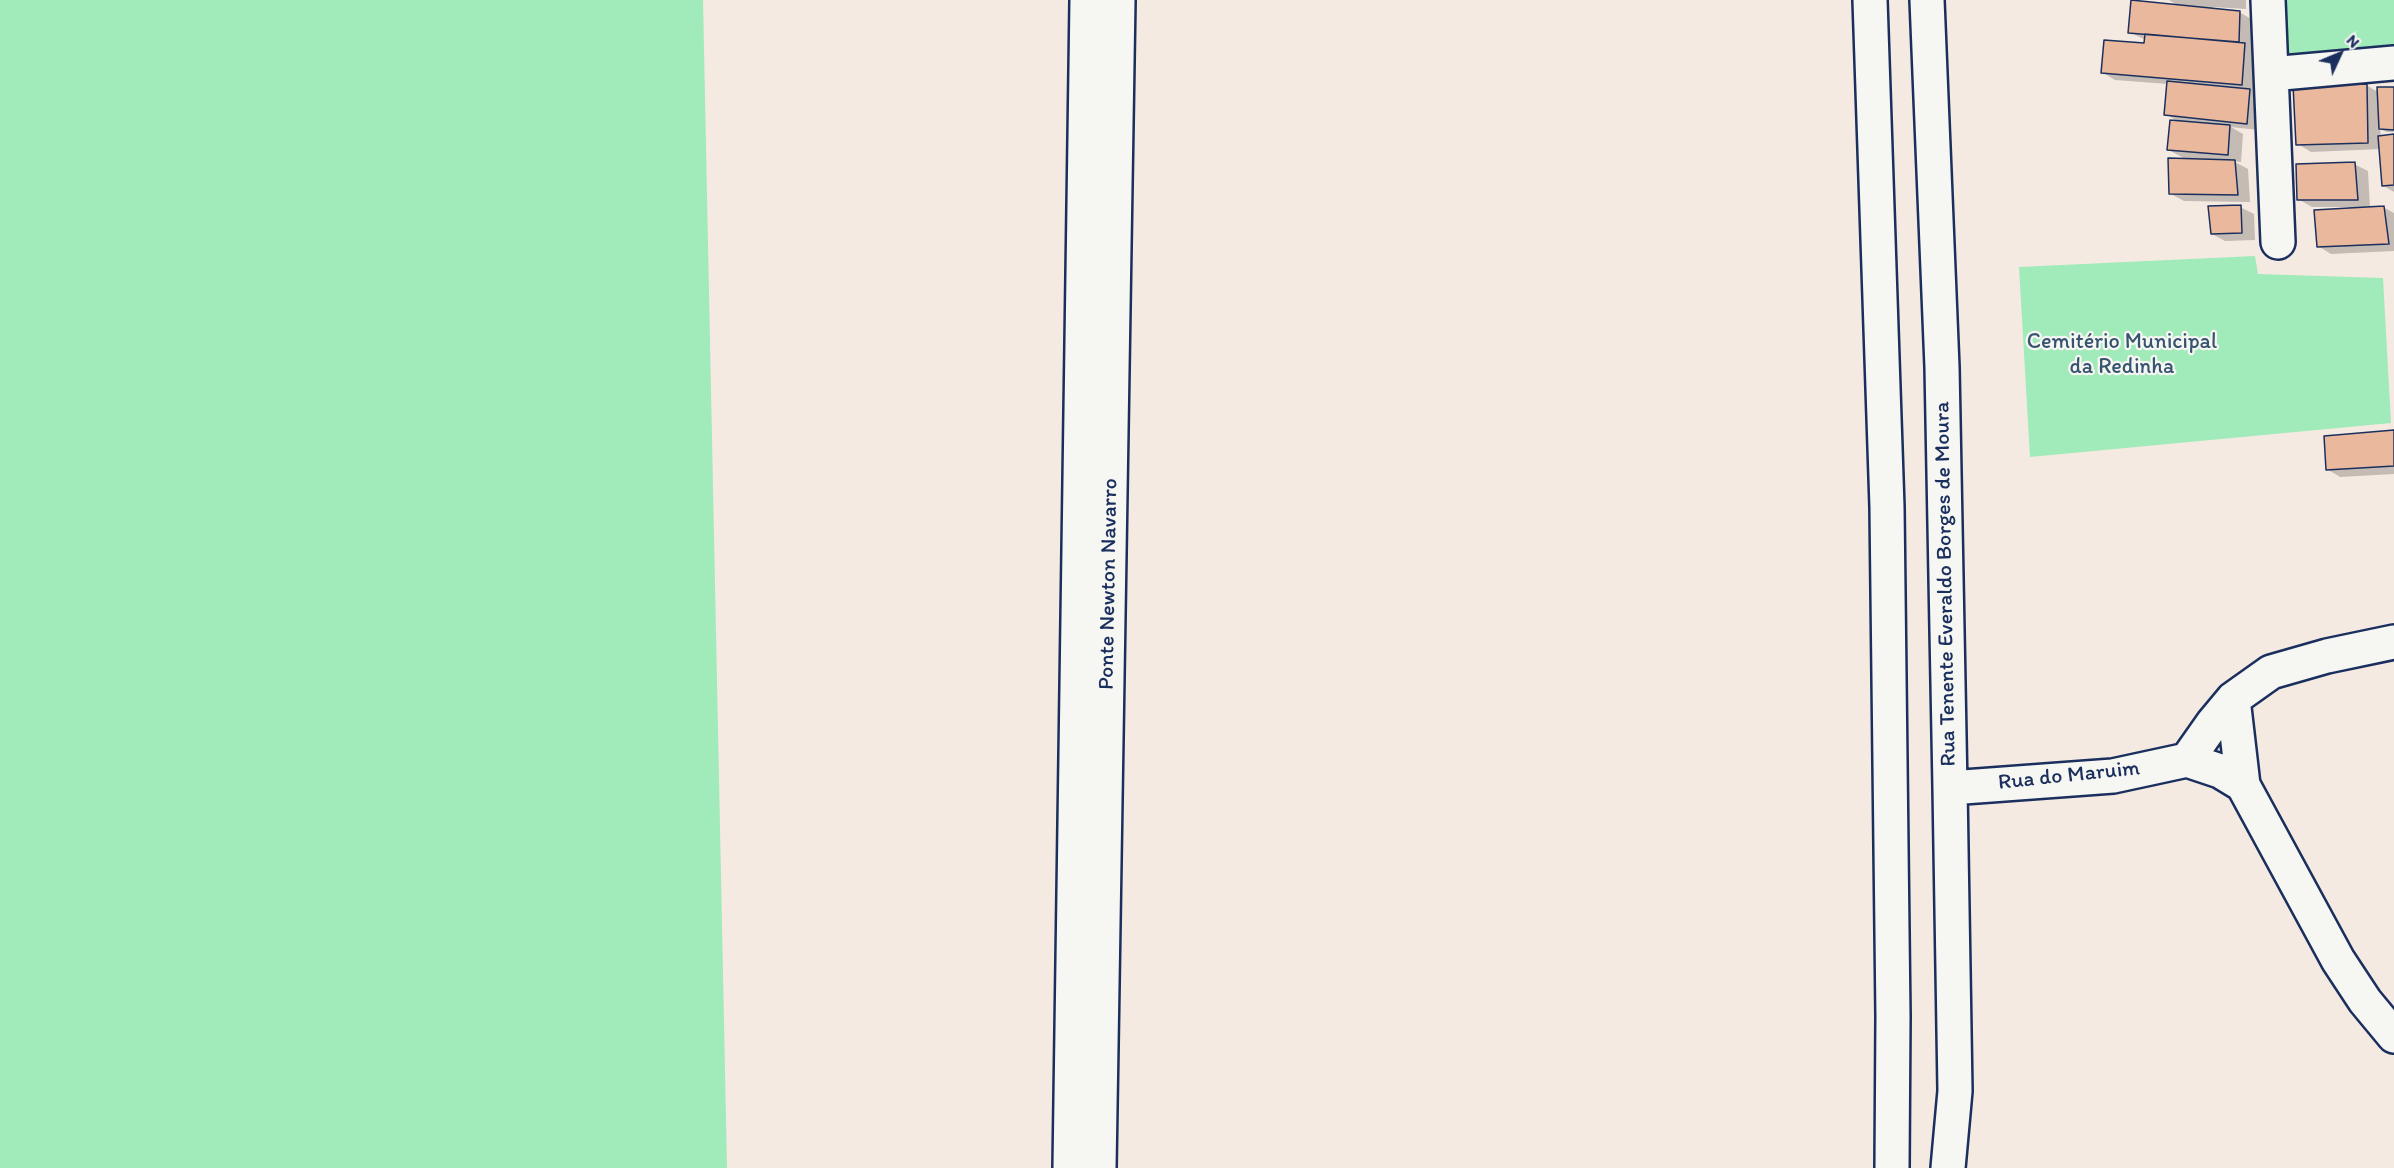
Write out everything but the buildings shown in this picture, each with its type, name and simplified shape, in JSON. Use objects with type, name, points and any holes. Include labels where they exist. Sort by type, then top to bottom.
[{"type":"street","name":"Ponte Newton Navarro","points":[[1070,1168],[1087,0]]},
{"type":"street","name":"Ponte Newton Navarro","points":[[1100,1168],[1118,0]]},
{"type":"street","points":[[1870,0],[1887,507],[1893,1016],[1892,1168]]},
{"type":"street","name":"Rua Tenente Everaldo Borges de Moura","points":[[1927,0],[1942,367],[1950,788],[1955,1091],[1948,1168]]},
{"type":"street","points":[[2268,0],[2278,242]]},
{"type":"street","points":[[2271,74],[2394,63]]},
{"type":"street","points":[[2243,785],[2220,771],[2187,760],[2233,699],[2271,672],[2328,656],[2394,642]]},
{"type":"street","points":[[2233,699],[2243,785],[2338,960],[2393,1036]]},
{"type":"street","name":"Rua do Maruim","points":[[1950,788],[2113,776],[2187,760]]},
{"type":"green space","points":[[0,0],[703,0],[727,1168],[0,1168]]},
{"type":"green space","points":[[2282,0],[2394,0],[2394,52],[2288,63]]},
{"type":"green space","name":"Cemitério Municipal da Redinha","points":[[2255,256],[2258,274],[2383,278],[2391,423],[2030,457],[2019,267]]}]
